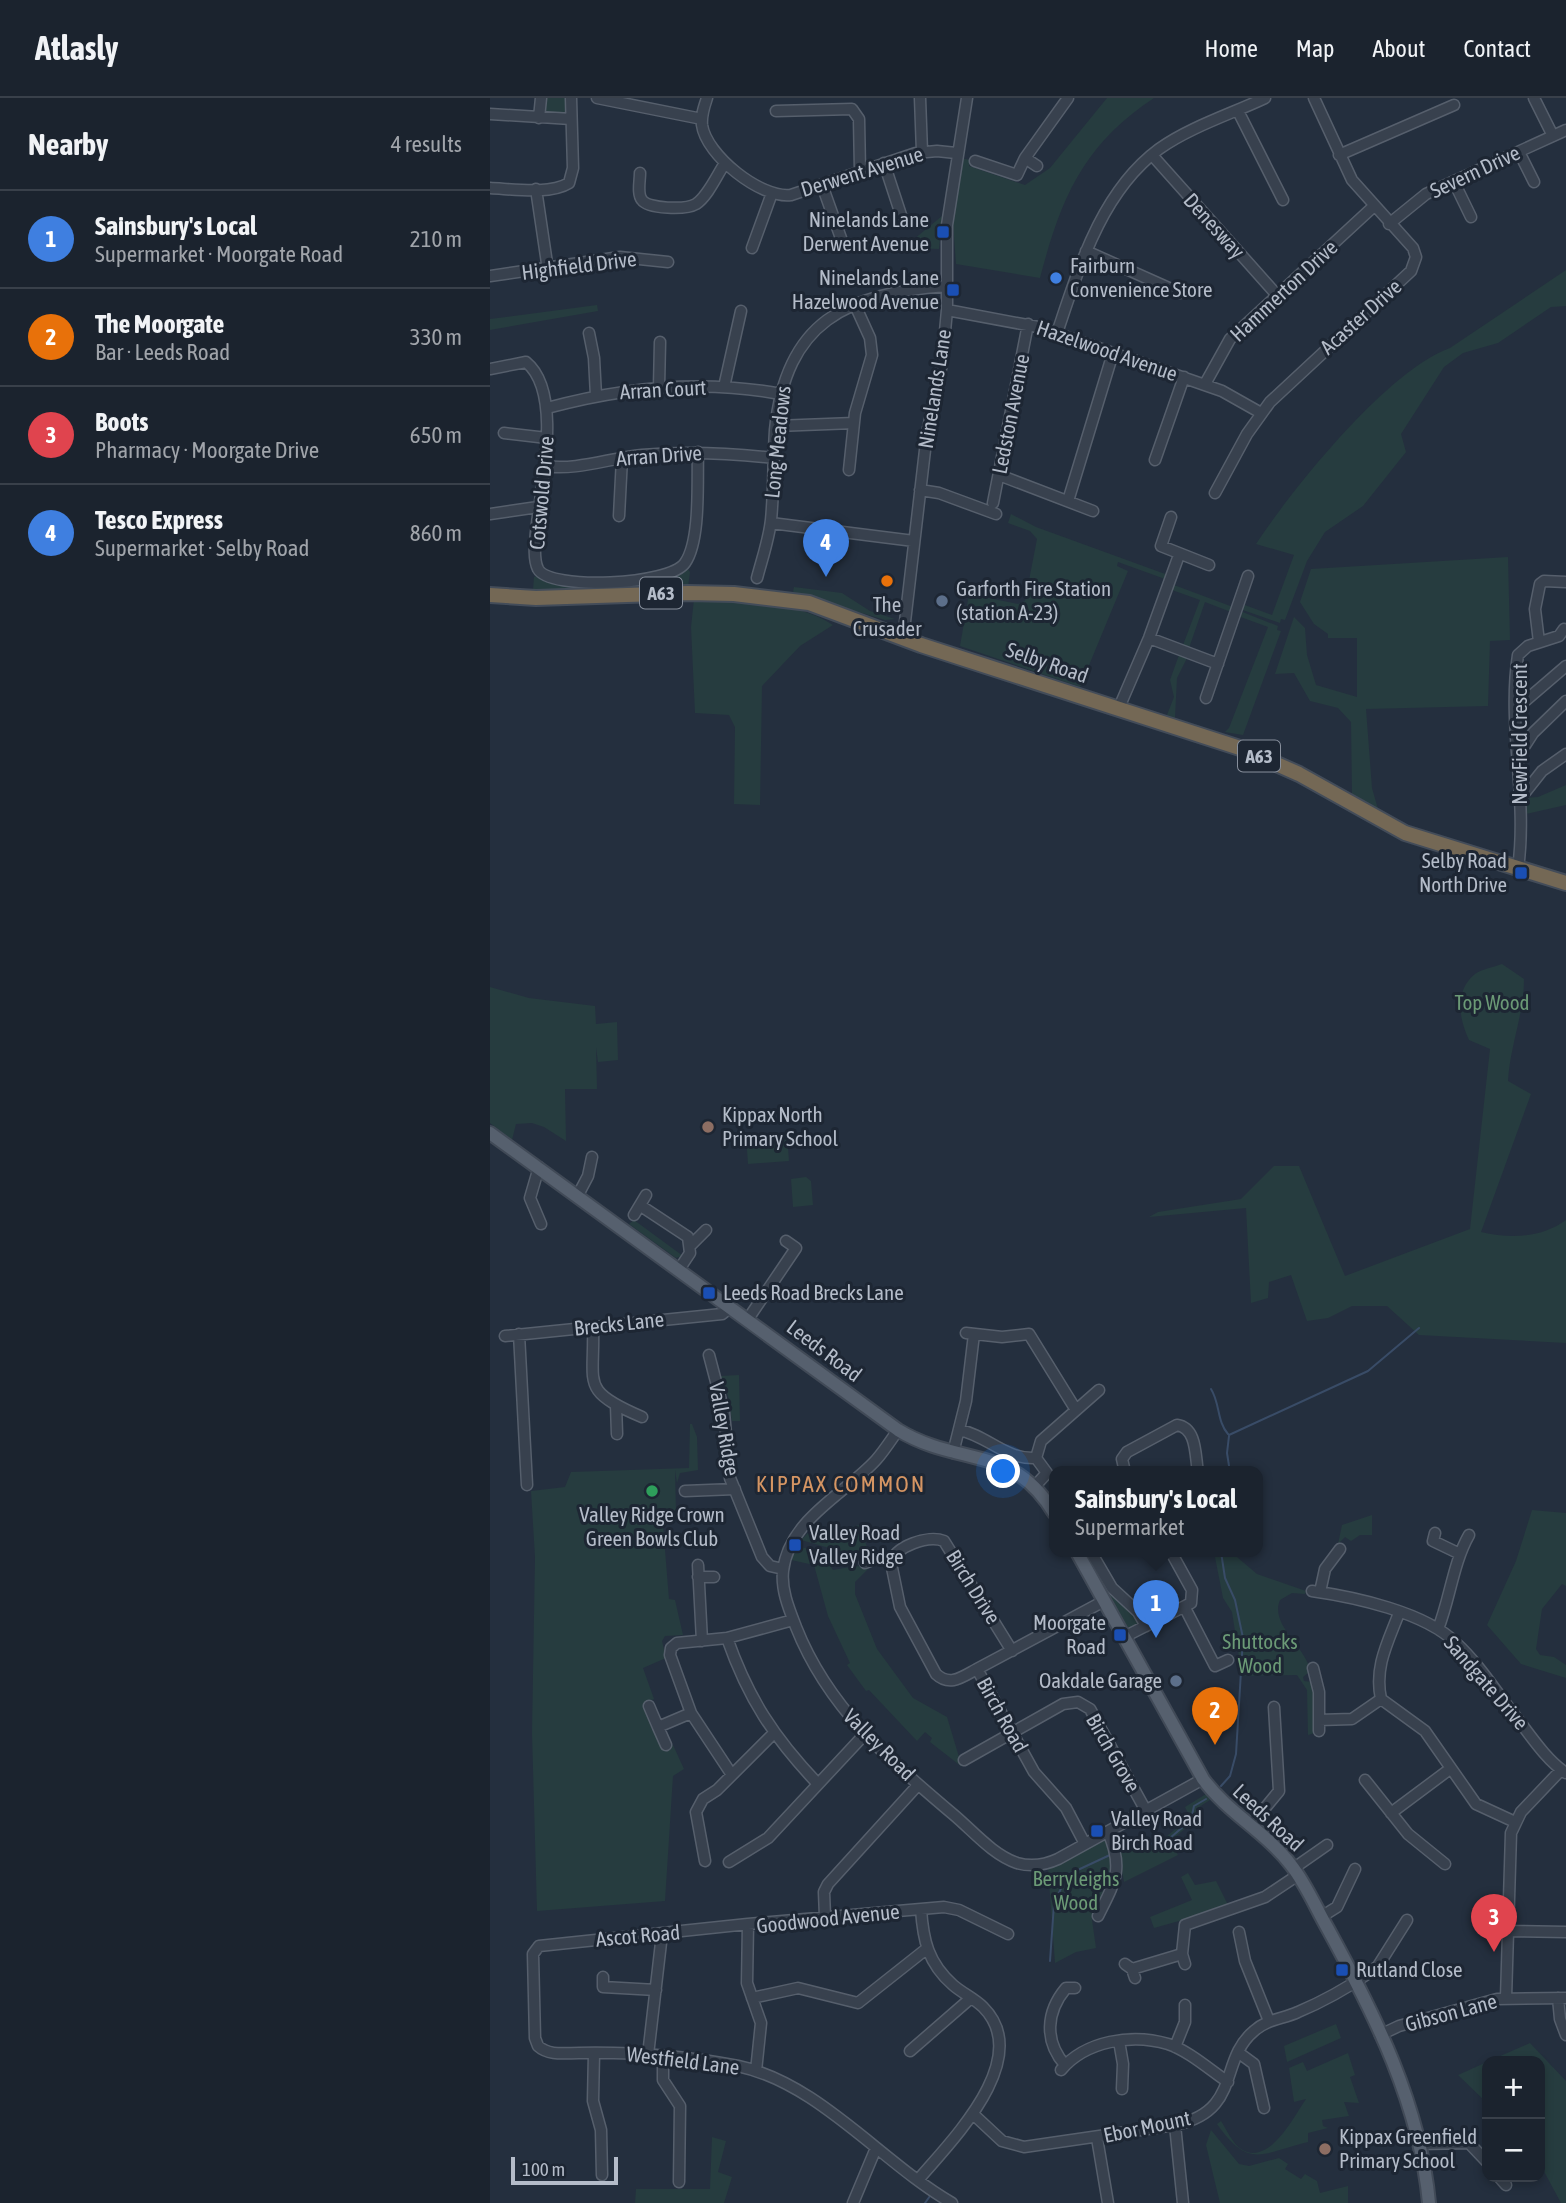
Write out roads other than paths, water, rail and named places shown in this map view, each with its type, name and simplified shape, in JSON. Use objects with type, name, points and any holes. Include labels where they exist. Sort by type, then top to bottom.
[{"type":"highway","name":"Selby Road","points":[[490,596],[536,598],[688,593],[783,598],[825,608],[903,639],[1243,749],[1308,779],[1405,833],[1566,883]]},
{"type":"main road","name":"Leeds Road","points":[[490,1133],[680,1268],[898,1430],[953,1453],[1003,1465],[1036,1485],[1049,1504]]},
{"type":"main road","name":"Leeds Road","points":[[1080,1557],[1203,1780],[1221,1802],[1251,1825],[1296,1871],[1321,1917],[1356,1982],[1408,2100],[1421,2144],[1429,2203]]},
{"type":"street","points":[[539,118],[541,98]]},
{"type":"street","points":[[490,188],[563,187],[571,180],[571,98]]},
{"type":"street","points":[[597,98],[702,119],[707,98]]},
{"type":"street","points":[[920,98],[922,152]]},
{"type":"street","name":"Ninelands Lane","points":[[903,639],[927,433],[942,364],[947,310],[947,225],[956,153],[967,98]]},
{"type":"street","points":[[975,161],[1017,175],[1025,158],[1065,102],[1053,98]]},
{"type":"street","points":[[1057,333],[1086,251],[1121,187],[1153,155],[1180,137],[1265,98]]},
{"type":"street","name":"Acaster Drive","points":[[1214,493],[1261,413],[1280,392],[1412,271],[1416,257],[1413,248],[1373,207],[1339,155],[1314,98]]},
{"type":"street","points":[[1534,98],[1553,136]]},
{"type":"street","points":[[1339,155],[1454,105]]},
{"type":"street","points":[[776,111],[845,107],[857,112],[860,171]]},
{"type":"street","points":[[1238,111],[1283,200]]},
{"type":"street","points":[[490,114],[571,119]]},
{"type":"street","name":"Derwent Avenue","points":[[702,119],[709,142],[725,163],[772,194],[791,195],[922,152],[956,153]]},
{"type":"street","name":"Severn Drive","points":[[1389,224],[1419,199],[1566,130]]},
{"type":"street","points":[[1519,152],[1534,182]]},
{"type":"street","name":"Denesway","points":[[1153,155],[1277,295]]},
{"type":"street","points":[[1025,158],[1037,166]]},
{"type":"street","points":[[640,173],[640,195],[643,202],[687,207],[700,200],[725,163]]},
{"type":"street","points":[[884,163],[902,218]]},
{"type":"street","points":[[1454,182],[1471,217]]},
{"type":"street","points":[[821,185],[842,241]]},
{"type":"street","points":[[536,188],[548,270]]},
{"type":"street","points":[[752,248],[772,194]]},
{"type":"street","name":"Hammerton Drive","points":[[1205,384],[1230,339],[1373,207]]},
{"type":"street","points":[[1086,251],[1180,293]]},
{"type":"street","name":"Highfield Drive","points":[[490,276],[548,270],[620,257],[668,262]]},
{"type":"street","name":"Long Meadows","points":[[757,578],[771,523],[773,458],[781,394],[790,363],[804,341],[823,323],[855,305],[902,290],[946,286]]},
{"type":"street","points":[[849,470],[853,423],[872,355],[870,338],[855,305]]},
{"type":"street","name":"Hazelwood Avenue","points":[[947,310],[1028,324],[1057,333],[1205,384],[1232,395],[1261,413]]},
{"type":"street","points":[[724,387],[741,311]]},
{"type":"street","name":"Ledston Avenue","points":[[993,503],[1028,324]]},
{"type":"street","points":[[589,333],[594,358],[596,396]]},
{"type":"street","points":[[659,387],[660,342]]},
{"type":"street","points":[[1068,501],[1112,353]]},
{"type":"street","name":"Cotswold Drive","points":[[490,369],[520,361],[529,363],[547,408],[545,466],[538,507],[536,553],[538,569],[543,574],[606,583],[667,575],[685,564],[690,552],[696,511],[698,452]]},
{"type":"street","points":[[1155,460],[1184,377]]},
{"type":"street","name":"Arran Court","points":[[547,408],[596,396],[659,387],[724,387],[781,394]]},
{"type":"street","points":[[776,426],[853,423]]},
{"type":"street","points":[[504,433],[547,438]]},
{"type":"street","name":"Arran Drive","points":[[545,466],[572,467],[622,458],[698,452],[773,458]]},
{"type":"street","points":[[619,516],[622,458]]},
{"type":"street","points":[[999,475],[1093,511]]},
{"type":"street","points":[[920,490],[939,493],[996,514]]},
{"type":"street","points":[[490,514],[538,507]]},
{"type":"street","points":[[1171,517],[1161,546],[1209,565]]},
{"type":"street","points":[[771,523],[914,541]]},
{"type":"street","points":[[1118,710],[1149,638],[1179,555]]},
{"type":"street","points":[[1206,698],[1249,574]]},
{"type":"street","points":[[1539,642],[1535,609],[1541,584],[1566,582]]},
{"type":"street","name":"NewField Crescent","points":[[1518,868],[1521,843],[1517,758],[1518,655],[1524,648],[1559,636],[1564,629]]},
{"type":"street","points":[[1149,638],[1218,664]]},
{"type":"street","points":[[1517,708],[1566,666]]},
{"type":"street","points":[[1517,758],[1533,733],[1566,701]]},
{"type":"street","points":[[1519,800],[1542,771],[1566,754]]},
{"type":"street","points":[[578,1195],[588,1176],[592,1157]]},
{"type":"street","points":[[540,1167],[531,1187],[530,1198],[541,1224]]},
{"type":"street","points":[[634,1215],[646,1195]]},
{"type":"street","points":[[641,1206],[688,1237],[690,1253],[680,1268]]},
{"type":"street","points":[[691,1245],[706,1230]]},
{"type":"street","points":[[748,1319],[796,1248],[786,1241]]},
{"type":"street","name":"Brecks Lane","points":[[505,1336],[722,1314],[732,1307]]},
{"type":"street","points":[[593,1327],[592,1381],[615,1405],[642,1417]]},
{"type":"street","points":[[519,1334],[527,1485]]},
{"type":"street","points":[[953,1453],[959,1430],[970,1334],[1029,1334],[1076,1410]]},
{"type":"street","name":"Valley Ridge","points":[[709,1355],[724,1412],[728,1466],[735,1489],[762,1557],[770,1566],[783,1569]]},
{"type":"street","points":[[1036,1458],[1041,1441],[1099,1390]]},
{"type":"street","points":[[615,1405],[617,1434]]},
{"type":"street","points":[[1124,1466],[1122,1459],[1127,1452],[1177,1425],[1186,1427],[1191,1434],[1197,1466]]},
{"type":"street","points":[[783,1569],[790,1548],[802,1529],[823,1505],[875,1461],[898,1430]]},
{"type":"street","points":[[959,1430],[974,1433],[1001,1451],[1036,1458],[1049,1471]]},
{"type":"street","points":[[1036,1485],[1049,1475]]},
{"type":"street","points":[[685,1491],[735,1489]]},
{"type":"street","points":[[1436,1533],[1433,1541],[1460,1554]]},
{"type":"street","points":[[1438,1629],[1451,1596],[1460,1554],[1469,1535]]},
{"type":"street","name":"Birch Drive","points":[[892,1559],[899,1550],[930,1539],[944,1542],[1012,1651]]},
{"type":"street","name":"Sandgate Drive","points":[[1340,1549],[1325,1569],[1316,1592],[1399,1613],[1438,1629],[1456,1643],[1564,1772]]},
{"type":"street","points":[[1094,1557],[1112,1588],[1138,1612],[1146,1626]]},
{"type":"street","points":[[1124,1637],[1185,1608],[1193,1599],[1192,1590],[1174,1557]]},
{"type":"street","points":[[865,1563],[881,1558],[892,1559],[900,1607],[936,1674],[943,1680],[952,1681],[976,1670]]},
{"type":"street","points":[[698,1565],[702,1641]]},
{"type":"street","name":"Valley Road","points":[[783,1569],[783,1592],[793,1620],[822,1681],[840,1707],[864,1735],[918,1785],[999,1853],[1014,1861],[1030,1865],[1047,1863],[1203,1780]]},
{"type":"street","points":[[698,1577],[713,1577]]},
{"type":"street","name":"Birch Road","points":[[1085,1844],[1066,1808],[1034,1772],[976,1670],[1104,1601]]},
{"type":"street","points":[[1185,1608],[1214,1666],[1228,1660]]},
{"type":"street","points":[[1399,1613],[1378,1667],[1377,1681],[1381,1699],[1420,1726],[1476,1804],[1515,1822]]},
{"type":"street","points":[[732,1776],[691,1713],[670,1655],[671,1648],[677,1643],[727,1638],[793,1620]]},
{"type":"street","points":[[727,1638],[745,1684],[773,1734],[818,1784]]},
{"type":"street","points":[[1313,1668],[1319,1692],[1319,1726],[1352,1719],[1381,1699]]},
{"type":"street","name":"Birch Grove","points":[[964,1760],[1063,1704],[1078,1702],[1090,1709],[1146,1811]]},
{"type":"street","points":[[649,1706],[666,1745]]},
{"type":"street","points":[[1251,1825],[1279,1791],[1274,1707]]},
{"type":"street","points":[[658,1727],[691,1713]]},
{"type":"street","points":[[705,1861],[696,1812],[703,1799],[732,1776],[773,1734]]},
{"type":"street","points":[[729,1863],[768,1838],[864,1735]]},
{"type":"street","points":[[1391,1813],[1450,1769]]},
{"type":"street","points":[[1506,1998],[1509,1844],[1515,1822],[1564,1772]]},
{"type":"street","points":[[1365,1780],[1408,1834],[1445,1864]]},
{"type":"street","points":[[825,1917],[824,1892],[828,1884],[918,1785]]},
{"type":"street","points":[[1098,1916],[1116,1880],[1116,1854],[1108,1832]]},
{"type":"street","points":[[1131,1971],[1184,1959],[1185,1925],[1265,1897],[1327,1845]]},
{"type":"street","points":[[1321,1917],[1337,1906],[1354,1875]]},
{"type":"street","name":"Goodwood Avenue","points":[[756,2071],[761,2023],[747,1983],[748,1924],[954,1908],[1008,1934]]},
{"type":"street","points":[[918,2180],[973,2114],[992,2078],[998,2045],[992,2020],[945,1977],[925,1950],[921,1909]]},
{"type":"street","points":[[1356,1982],[1377,1966],[1407,1920]]},
{"type":"street","name":"Ascot Road","points":[[541,2050],[535,2038],[533,1954],[542,1945],[748,1924]]},
{"type":"street","points":[[1239,1931],[1245,1961],[1269,2021]]},
{"type":"street","points":[[1507,1931],[1566,1932]]},
{"type":"street","points":[[648,2055],[662,1934]]},
{"type":"street","points":[[752,1998],[798,1988],[858,2003],[925,1950]]},
{"type":"street","points":[[603,1977],[603,1987],[656,1990]]},
{"type":"street","name":"Ebor Mount","points":[[973,2114],[1002,2141],[1018,2147],[1175,2125],[1207,2111],[1222,2096],[1248,2037],[1269,2021],[1300,2011],[1356,1982]]},
{"type":"street","points":[[1075,1988],[1066,1988],[1055,2000],[1049,2025],[1052,2047],[1063,2068],[1086,2049],[1119,2041],[1146,2040],[1175,2047],[1228,2082]]},
{"type":"street","points":[[910,2051],[971,1998]]},
{"type":"street","name":"Gibson Lane","points":[[1380,2035],[1399,2026],[1506,1998],[1562,1998]]},
{"type":"street","points":[[1562,1998],[1560,2019],[1566,2035]]},
{"type":"street","points":[[1175,2047],[1185,2022],[1185,2006]]},
{"type":"street","points":[[1119,2041],[1123,2064],[1122,2089]]},
{"type":"street","name":"Westfield Lane","points":[[541,2050],[549,2053],[648,2055],[756,2071],[802,2093],[948,2202]]},
{"type":"street","points":[[594,2053],[593,2101],[601,2130],[602,2175]]},
{"type":"street","points":[[1239,2053],[1254,2064],[1264,2108]]},
{"type":"street","points":[[663,2057],[663,2080],[680,2106],[679,2182]]},
{"type":"street","points":[[1175,2125],[1183,2203]]},
{"type":"street","points":[[1097,2138],[1108,2203]]},
{"type":"street","points":[[1421,2144],[1469,2143],[1482,2157]]},
{"type":"street","points":[[853,2203],[876,2148]]},
{"type":"waterway","points":[[1229,1435],[1368,1371],[1419,1328]]},
{"type":"waterway","points":[[1211,1389],[1228,1434]]},
{"type":"waterway","points":[[1229,1436],[1229,1466]]},
{"type":"waterway","points":[[1221,1786],[1230,1776],[1236,1754],[1243,1638],[1235,1600],[1225,1578],[1222,1557]]},
{"type":"waterway","points":[[1120,1850],[1135,1843],[1163,1844],[1191,1820],[1194,1806],[1206,1799]]},
{"type":"waterway","points":[[1050,1961],[1054,1904],[1067,1875],[1112,1854]]},
{"type":"waterway","points":[[925,2203],[930,2196]]},
{"type":"place","name":"Ninelands Lane Derwent Avenue","points":[[943,232]]},
{"type":"place","name":"Fairburn Convenience Store","points":[[1056,278]]},
{"type":"place","name":"Ninelands Lane Hazelwood Avenue","points":[[953,290]]},
{"type":"place","name":"Tesco Express","points":[[826,577]]},
{"type":"place","name":"The Crusader","points":[[887,581]]},
{"type":"place","name":"Garforth Fire Station (station A-23)","points":[[942,601]]},
{"type":"place","name":"Selby Road North Drive","points":[[1521,873]]},
{"type":"place","name":"Kippax North Primary School","points":[[708,1127]]},
{"type":"place","name":"Leeds Road Brecks Lane","points":[[709,1293]]},
{"type":"place","name":"Valley Ridge Crown Green Bowls Club","points":[[652,1491]]},
{"type":"place","name":"Valley Road Valley Ridge","points":[[795,1545]]},
{"type":"place","name":"Moorgate Road","points":[[1120,1635]]},
{"type":"place","name":"Sainsbury's Local","points":[[1156,1638]]},
{"type":"place","name":"Oakdale Garage","points":[[1176,1681]]},
{"type":"place","name":"The Moorgate","points":[[1215,1745]]},
{"type":"place","name":"Valley Road Birch Road","points":[[1097,1831]]},
{"type":"place","name":"Boots","points":[[1494,1952]]},
{"type":"place","name":"Rutland Close","points":[[1342,1970]]},
{"type":"place","name":"Kippax Greenfield Primary School","points":[[1325,2149]]},
{"type":"district","name":"KIPPAX COMMON","points":[[841,1484]]},
{"type":"park label","name":"Top Wood","points":[[1492,1003]]},
{"type":"park label","name":"Shuttocks Wood","points":[[1260,1654]]},
{"type":"park label","name":"Berryleighs Wood","points":[[1076,1891]]}]
